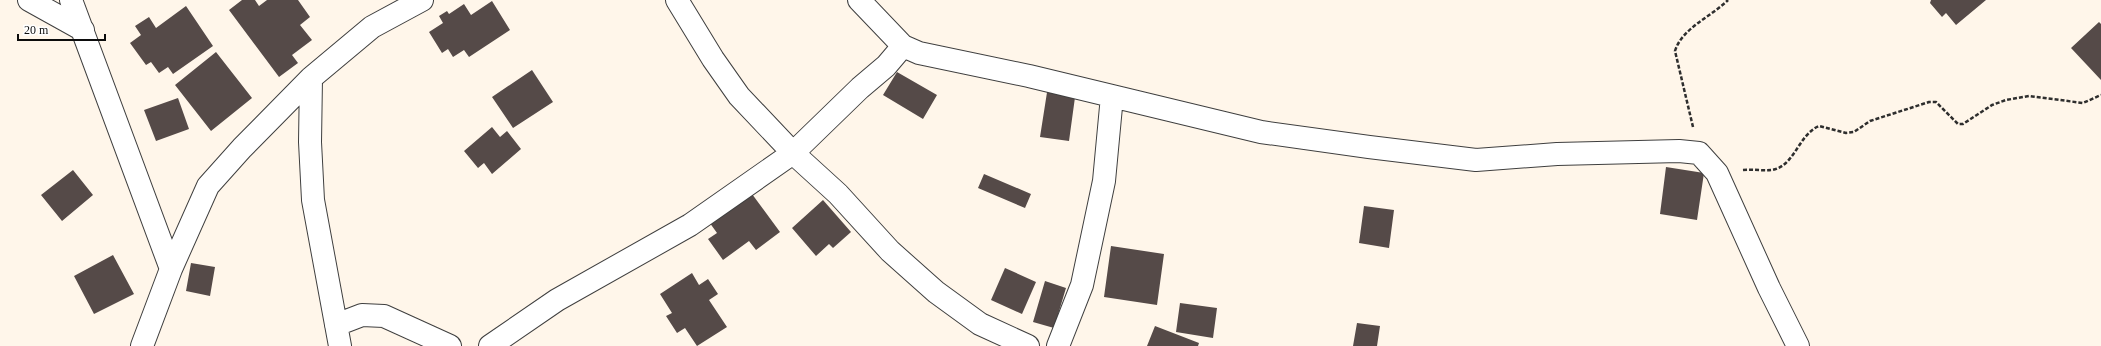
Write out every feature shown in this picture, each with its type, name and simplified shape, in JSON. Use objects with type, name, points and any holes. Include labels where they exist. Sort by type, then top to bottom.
[{"type":"street","points":[[29,0],[83,30]]},
{"type":"street","points":[[70,0],[83,30],[138,184],[171,269]]},
{"type":"street","points":[[142,346],[171,269],[208,186],[242,148],[311,78],[372,27],[422,0]]},
{"type":"street","points":[[677,0],[713,59],[739,96],[793,153],[838,194],[890,251],[936,292],[980,324],[1028,346]]},
{"type":"street","points":[[859,0],[902,46],[919,53],[1029,76],[1262,132],[1476,160],[1556,154],[1679,151],[1699,153],[1717,173],[1798,346]]},
{"type":"street","points":[[490,346],[556,300],[690,225],[793,153],[860,88],[886,66],[902,46]]},
{"type":"street","points":[[311,78],[310,142],[313,200],[338,336]]},
{"type":"street","points":[[1058,346],[1082,285],[1104,181],[1112,96]]},
{"type":"street","points":[[338,336],[362,315],[384,316],[450,346]]},
{"type":"path","points":[[1699,153],[1675,51],[1678,42],[1686,34],[1719,9],[1728,0]]},
{"type":"path","points":[[1717,173],[1754,169],[1772,170],[1780,166],[1790,157],[1805,135],[1812,129],[1819,126],[1846,134],[1854,132],[1870,121],[1929,102],[1936,102],[1958,124],[1963,124],[1992,105],[2006,100],[2029,96],[2083,103],[2101,95]]},
{"type":"building","points":[[242,0],[255,0],[259,6],[267,0],[298,0],[310,17],[300,25],[312,40],[292,55],[298,63],[279,77],[229,10]]},
{"type":"building","points":[[1931,0],[1986,0],[1956,25],[1946,13],[1942,17],[1930,3]]},
{"type":"building","points":[[492,1],[510,30],[469,57],[464,50],[453,57],[448,49],[442,53],[429,32],[443,23],[439,16],[447,11],[449,14],[464,4],[471,15]]},
{"type":"building","points":[[186,6],[213,46],[173,74],[168,67],[159,73],[151,62],[146,65],[130,43],[141,35],[135,26],[149,17],[156,28]]},
{"type":"building","points":[[2099,22],[2101,24],[2101,80],[2071,48]]},
{"type":"building","points":[[216,52],[252,98],[211,131],[175,85]]},
{"type":"building","points":[[532,70],[553,102],[513,128],[492,97]]},
{"type":"building","points":[[897,72],[937,95],[923,119],[883,95]]},
{"type":"building","points":[[1048,86],[1076,90],[1069,141],[1040,137]]},
{"type":"building","points":[[178,98],[189,129],[156,141],[144,110]]},
{"type":"building","points":[[492,127],[500,137],[507,131],[521,149],[492,174],[484,163],[478,168],[464,151]]},
{"type":"building","points":[[1666,167],[1704,173],[1697,220],[1660,214]]},
{"type":"building","points":[[73,170],[93,195],[62,221],[41,195]]},
{"type":"building","points":[[984,174],[1031,194],[1025,208],[978,188]]},
{"type":"building","points":[[752,194],[780,232],[756,250],[749,241],[723,260],[708,239],[717,233],[707,219]]},
{"type":"building","points":[[823,200],[851,232],[833,248],[829,244],[816,256],[792,228]]},
{"type":"building","points":[[1364,206],[1394,210],[1389,248],[1359,243]]},
{"type":"building","points":[[1111,246],[1164,254],[1157,305],[1104,297]]},
{"type":"building","points":[[113,255],[134,294],[94,314],[74,276]]},
{"type":"building","points":[[191,263],[215,267],[210,296],[186,291]]},
{"type":"building","points":[[1005,268],[1036,282],[1022,314],[991,300]]},
{"type":"building","points":[[692,273],[699,285],[708,279],[718,294],[709,300],[727,327],[697,346],[685,328],[677,333],[666,316],[672,313],[660,294]]},
{"type":"building","points":[[1045,281],[1066,288],[1054,328],[1033,322]]},
{"type":"building","points":[[1180,303],[1217,308],[1213,338],[1176,332]]},
{"type":"building","points":[[1357,323],[1380,326],[1377,346],[1353,346]]},
{"type":"building","points":[[1155,326],[1199,343],[1198,346],[1147,346]]}]
